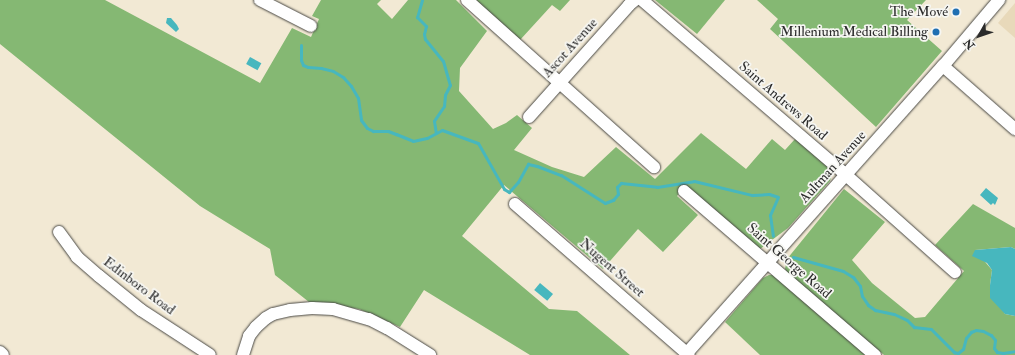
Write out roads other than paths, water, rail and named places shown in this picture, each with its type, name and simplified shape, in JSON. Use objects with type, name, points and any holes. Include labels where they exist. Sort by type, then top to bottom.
[{"type":"street","points":[[260,0],[311,26]]},
{"type":"street","points":[[467,0],[654,167]]},
{"type":"street","name":"Ascot Avenue","points":[[529,117],[629,5],[641,0]]},
{"type":"street","name":"Saint Andrews Road","points":[[641,0],[846,175],[955,272]]},
{"type":"street","name":"Aultman Avenue","points":[[688,354],[943,66],[999,0]]},
{"type":"street","points":[[943,66],[1015,129]]},
{"type":"street","name":"Saint George Road","points":[[684,191],[875,355]]},
{"type":"street","name":"Nugent Street","points":[[515,204],[688,354]]},
{"type":"street","name":"Edinboro Road","points":[[59,232],[77,257],[105,281],[141,310],[210,355]]},
{"type":"street","points":[[243,355],[249,336],[256,327],[273,314],[312,308],[351,313],[387,328],[430,355]]},
{"type":"street","points":[[0,352],[3,355]]},
{"type":"water","points":[[167,18],[171,18],[177,25],[179,29],[176,32],[166,23]]},
{"type":"water","points":[[250,57],[261,63],[257,70],[246,64]]},
{"type":"water","points":[[986,188],[998,198],[995,205],[993,203],[991,205],[980,195]]},
{"type":"water","points":[[1011,247],[1015,249],[1015,316],[1005,314],[990,298],[992,270],[987,263],[972,256],[975,250]]},
{"type":"water","points":[[540,283],[553,294],[547,301],[534,290]]},
{"type":"waterway","points":[[422,0],[417,17],[426,26],[424,34],[425,39],[443,61],[450,85],[445,95],[444,106],[434,121],[436,133]]},
{"type":"waterway","points":[[301,45],[301,60],[303,65],[333,71],[343,77],[351,86],[358,98],[361,120],[367,128],[373,131],[388,131],[413,141],[427,138],[442,130],[478,143],[504,189],[509,192],[518,182],[528,164],[561,175],[605,203],[613,200],[618,194],[617,187],[621,183],[657,187],[694,181],[752,195],[769,194],[778,197],[770,215],[773,236]]},
{"type":"waterway","points":[[793,257],[843,271],[853,277],[860,286],[862,296],[868,305],[875,310],[894,314],[907,320],[914,327],[931,329],[954,352],[958,353],[963,349],[966,338],[971,332],[976,330],[983,331],[991,335],[995,340],[994,348],[997,352],[1003,353],[1015,351]]},
{"type":"place","name":"The Mové","points":[[956,12]]},
{"type":"place","name":"Millenium Medical Billing","points":[[936,32]]}]
